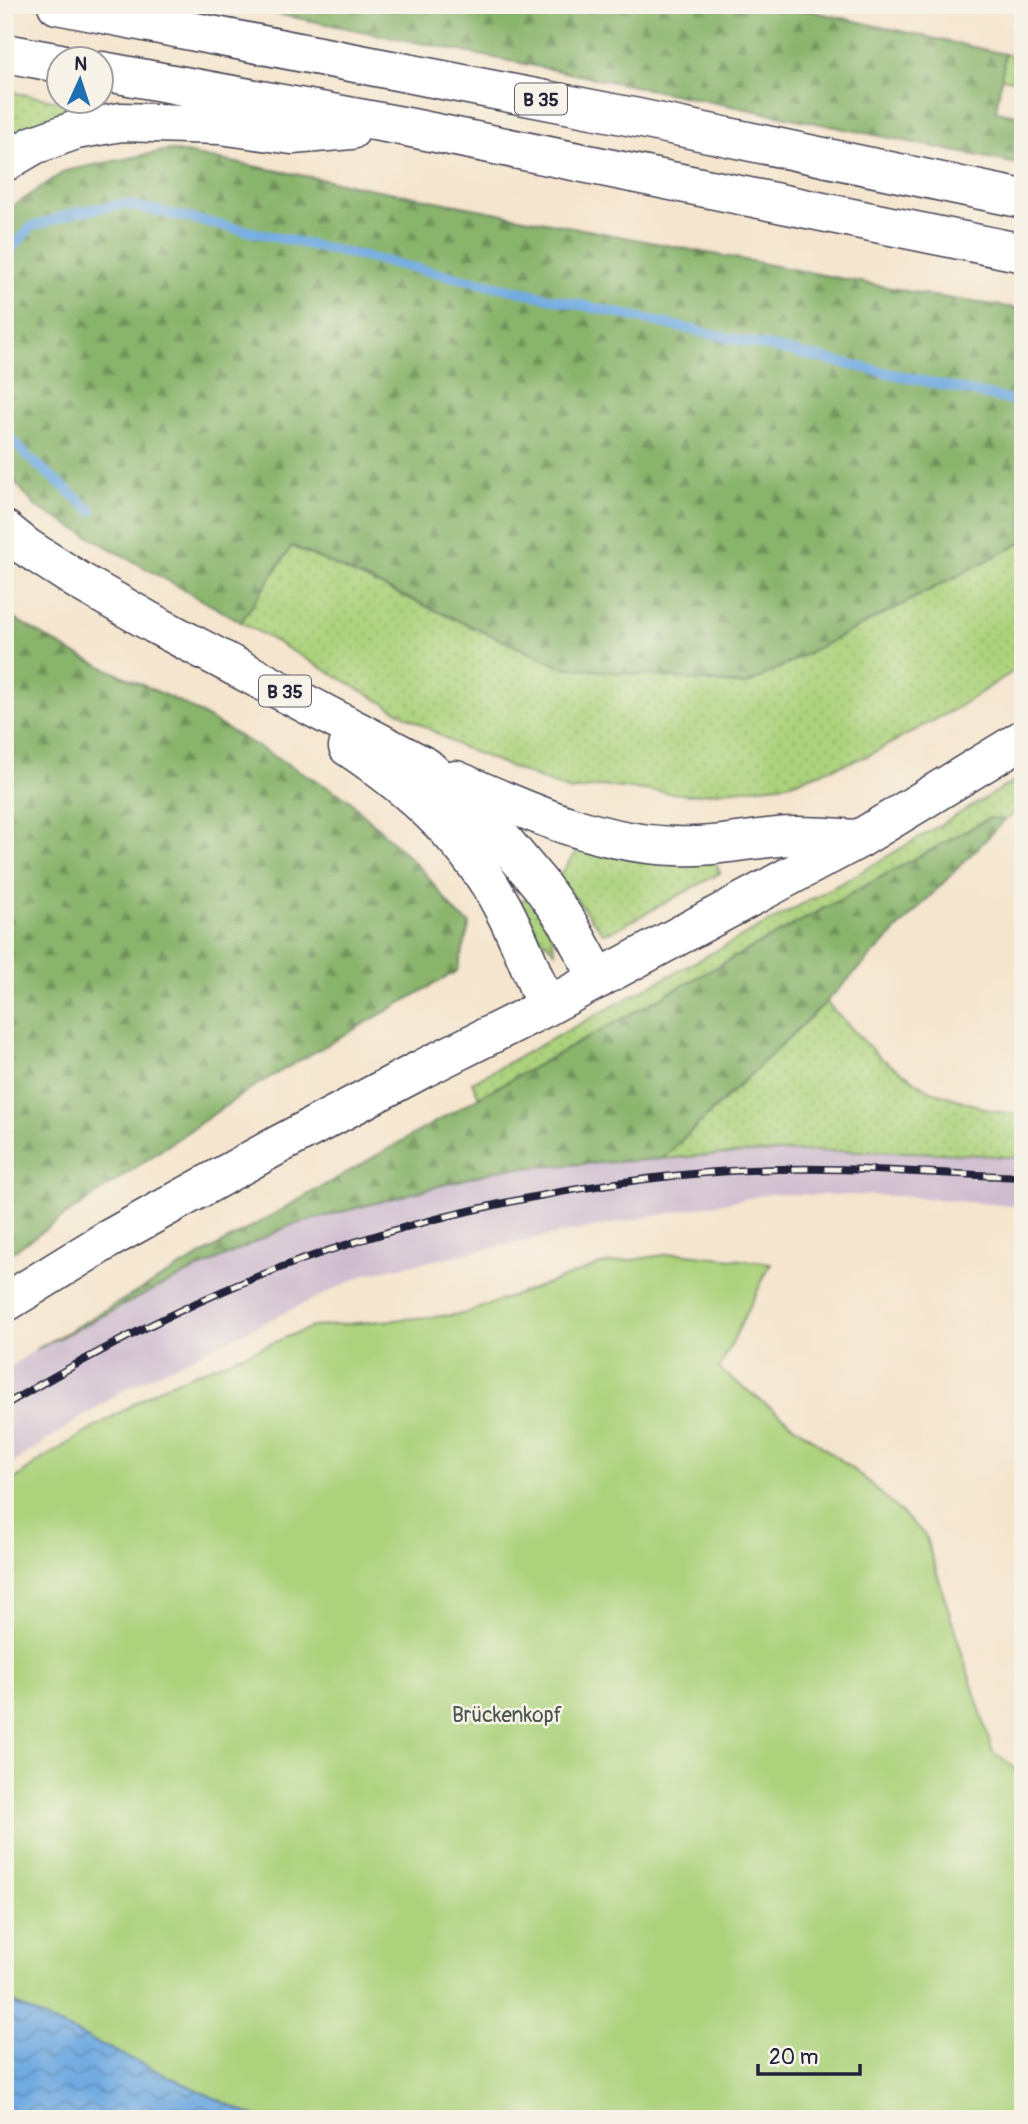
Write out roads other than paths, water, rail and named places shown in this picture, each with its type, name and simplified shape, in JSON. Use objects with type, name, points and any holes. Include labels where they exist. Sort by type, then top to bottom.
[{"type":"main road","name":"B 35","points":[[57,5],[633,117],[1023,199]]},
{"type":"main road","points":[[5,53],[46,60]]},
{"type":"main road","points":[[116,74],[402,126],[1023,253]]},
{"type":"main road","points":[[5,162],[34,145],[76,130],[121,122],[220,125],[292,135],[402,126]]},
{"type":"main road","name":"B 35","points":[[5,530],[26,548],[134,612],[426,767],[510,804],[582,831],[629,841],[674,846],[713,847],[780,836],[859,839]]},
{"type":"main road","name":"B 35","points":[[5,561],[18,573],[61,601],[147,648],[245,696],[319,728],[373,764],[408,792],[438,820],[476,864],[503,907],[546,1007]]},
{"type":"main road","points":[[5,1303],[107,1240],[269,1151],[599,979],[859,839],[1023,739]]},
{"type":"main road","name":"B 35","points":[[426,767],[493,828],[540,884],[569,925],[599,979]]},
{"type":"water","points":[[5,1999],[259,2119],[5,2119]]},
{"type":"waterway","points":[[5,256],[31,227],[77,212],[126,204],[1023,403]]},
{"type":"waterway","points":[[5,431],[26,455],[92,511]]},
{"type":"railway","points":[[5,1405],[113,1345],[223,1291],[281,1267],[343,1246],[471,1210],[602,1185],[730,1171],[839,1169],[1023,1177]]},
{"type":"park label","name":"Brückenkopf","points":[[507,1715]]}]
